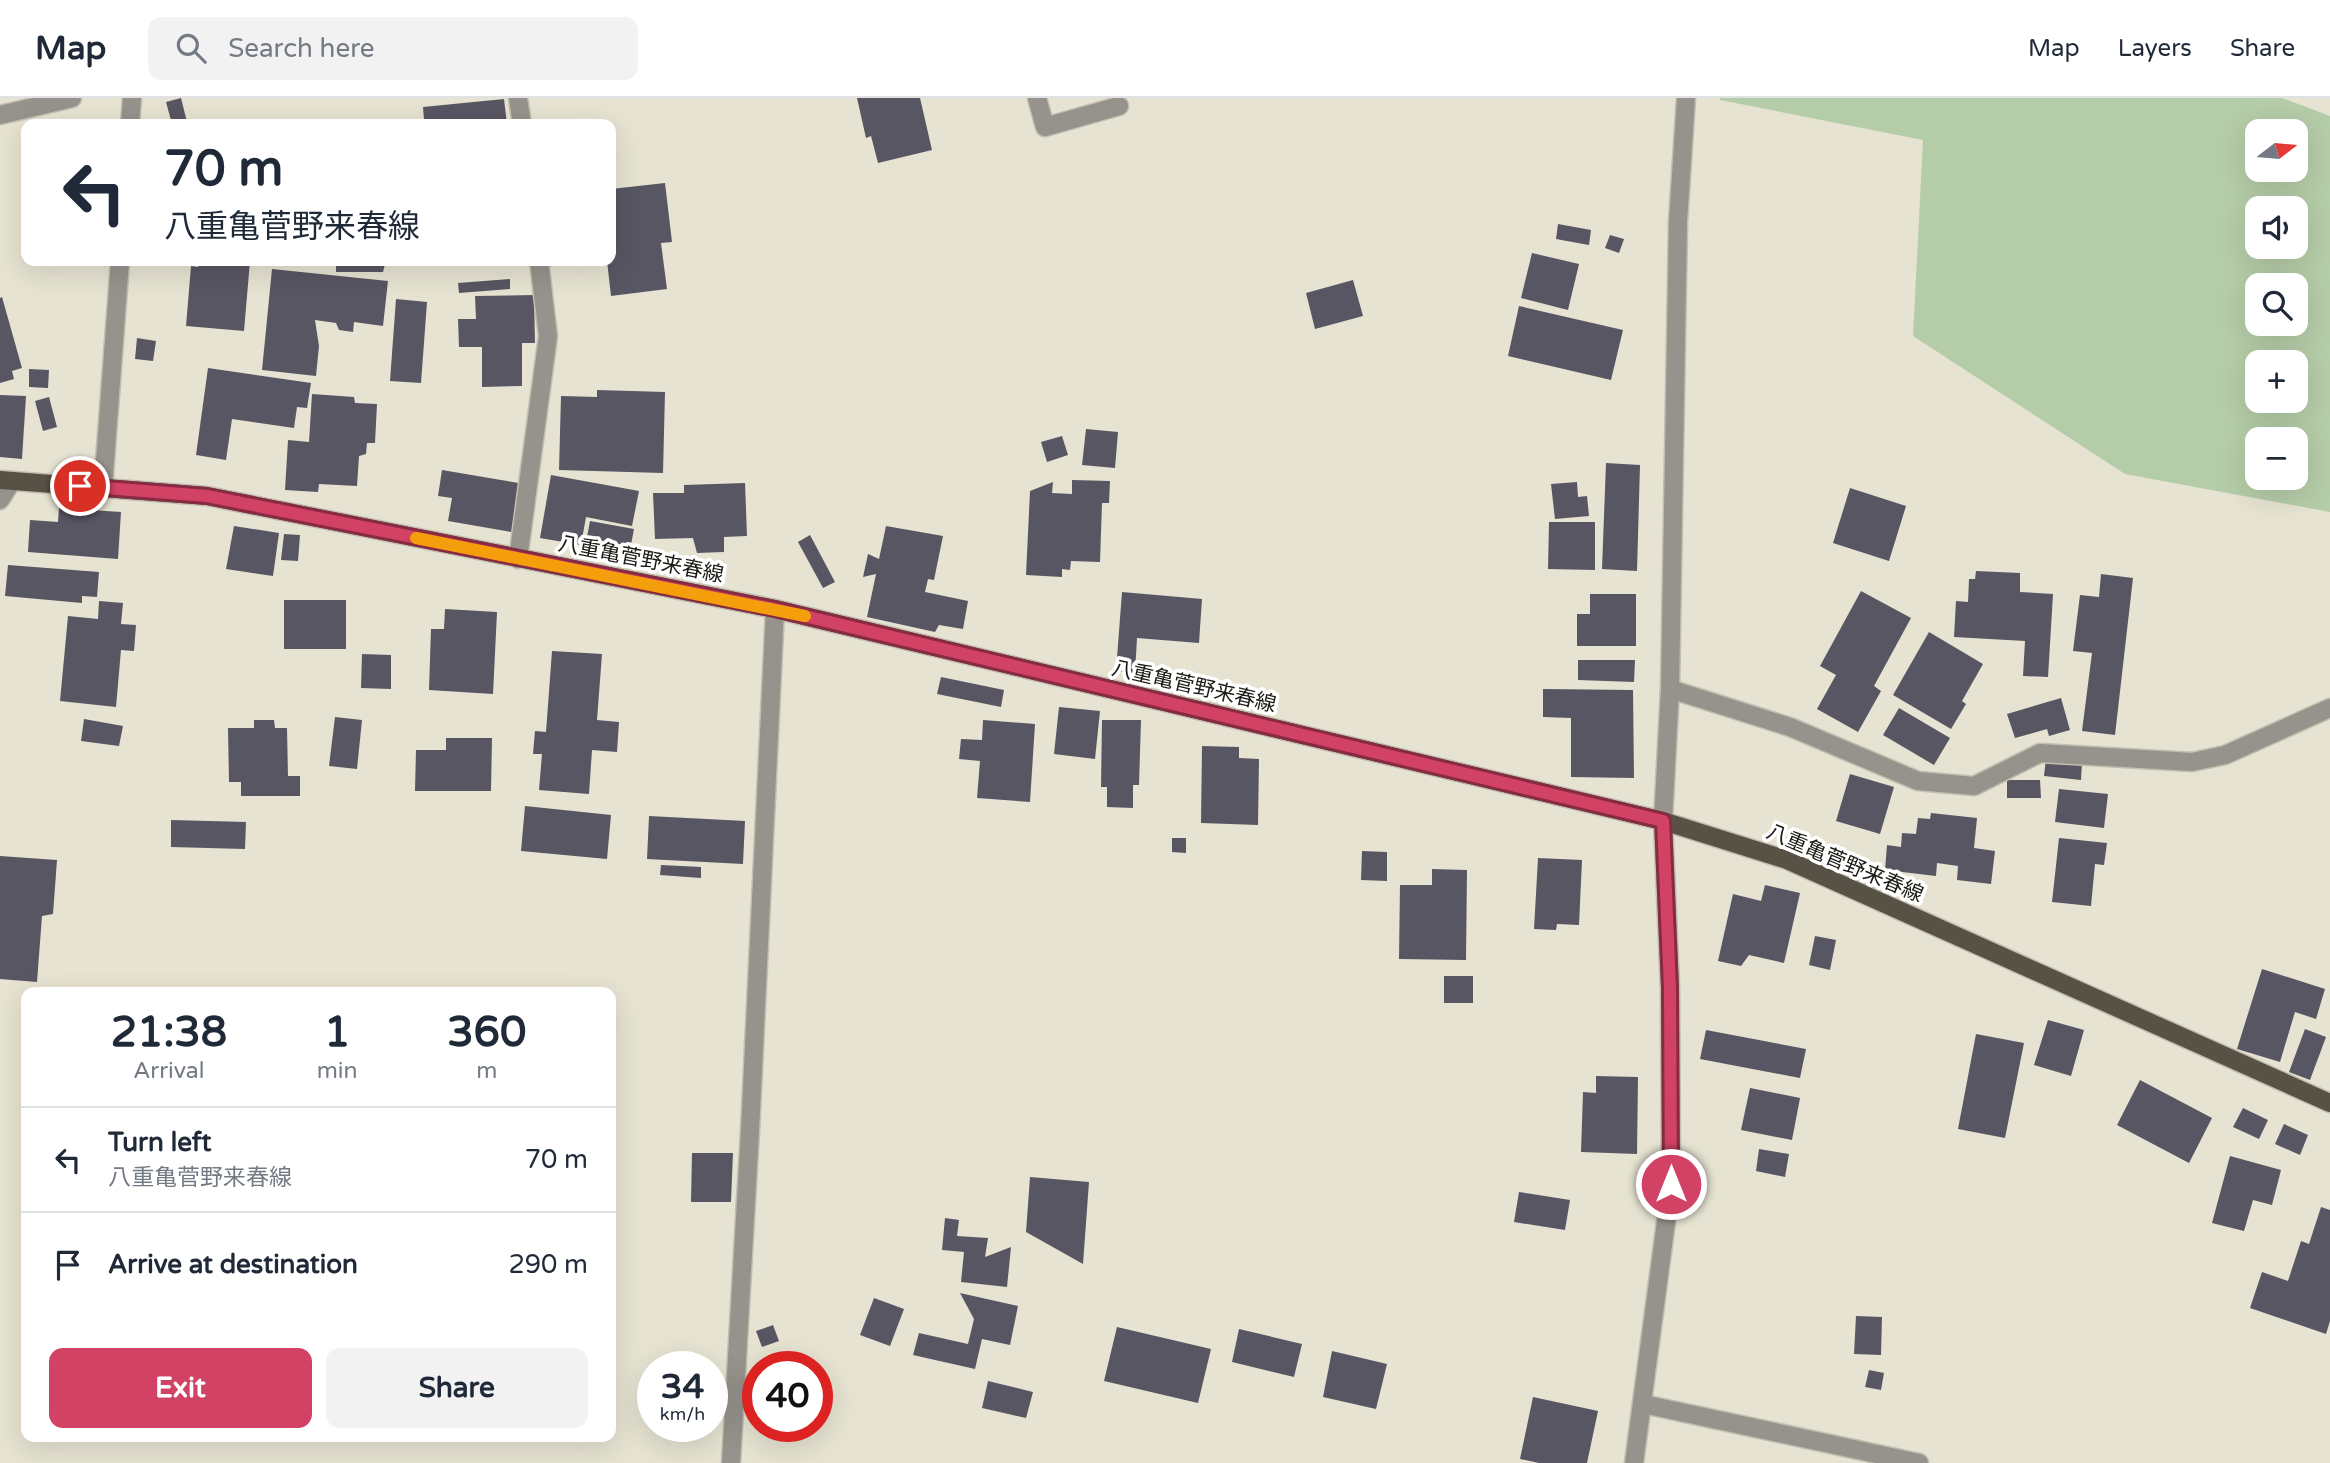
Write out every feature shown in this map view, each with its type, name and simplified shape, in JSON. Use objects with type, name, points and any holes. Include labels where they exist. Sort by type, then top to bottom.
[{"type":"main road","name":"八重亀菅野来春線","points":[[6,481],[207,496],[775,609],[1663,821],[1787,860],[2330,1103]]},
{"type":"street","points":[[0,115],[72,98]]},
{"type":"street","points":[[130,119],[132,98]]},
{"type":"street","points":[[518,98],[521,119]]},
{"type":"street","points":[[1037,98],[1045,127],[1119,106]]},
{"type":"street","points":[[1634,1463],[1671,1184],[1670,988],[1663,821],[1670,690],[1678,222],[1686,98]]},
{"type":"street","points":[[103,488],[120,266]]},
{"type":"street","points":[[518,559],[548,336],[540,266]]},
{"type":"street","points":[[0,500],[6,481]]},
{"type":"street","points":[[731,1463],[775,609]]},
{"type":"street","points":[[1670,690],[1790,727],[1918,781],[1974,786],[2040,753],[2192,762],[2225,755],[2330,708]]},
{"type":"street","points":[[1643,1405],[1919,1463]]},
{"type":"green space","points":[[1720,98],[2282,98],[2330,116],[2330,512],[2125,474],[1913,336],[1923,140]]},
{"type":"building","points":[[181,98],[186,119],[171,119],[166,102]]},
{"type":"building","points":[[857,98],[920,98],[932,150],[878,163],[871,136],[866,138]]},
{"type":"building","points":[[504,99],[506,119],[424,119],[423,107]]},
{"type":"building","points":[[665,183],[672,242],[661,243],[667,289],[611,296],[608,266],[616,266],[616,188]]},
{"type":"building","points":[[1558,224],[1591,230],[1589,245],[1556,239]]},
{"type":"building","points":[[1610,235],[1624,239],[1619,253],[1605,248]]},
{"type":"building","points":[[1532,253],[1579,264],[1568,310],[1521,298]]},
{"type":"building","points":[[191,266],[250,266],[244,331],[186,326]]},
{"type":"building","points":[[336,266],[384,266],[383,272],[336,272]]},
{"type":"building","points":[[272,269],[388,281],[383,326],[354,322],[353,332],[339,330],[336,323],[315,320],[319,346],[316,376],[262,370]]},
{"type":"building","points":[[510,279],[510,289],[459,293],[458,283]]},
{"type":"building","points":[[1353,280],[1363,316],[1315,329],[1306,293]]},
{"type":"building","points":[[534,295],[535,343],[522,343],[522,386],[482,387],[482,347],[459,347],[458,319],[476,319],[475,296]]},
{"type":"building","points":[[2,297],[22,368],[12,371],[14,379],[0,383],[0,298]]},
{"type":"building","points":[[396,299],[427,302],[421,383],[390,381]]},
{"type":"building","points":[[1519,306],[1623,330],[1611,380],[1508,356]]},
{"type":"building","points":[[137,338],[156,341],[153,361],[135,359]]},
{"type":"building","points":[[208,368],[311,383],[307,408],[297,407],[294,428],[232,419],[226,460],[196,455]]},
{"type":"building","points":[[29,369],[49,370],[48,388],[29,387]]},
{"type":"building","points":[[597,390],[665,392],[663,473],[559,470],[561,396],[597,397]]},
{"type":"building","points":[[312,394],[354,397],[355,403],[377,404],[375,443],[367,443],[366,454],[359,456],[357,486],[319,484],[318,492],[285,490],[288,440],[309,442]]},
{"type":"building","points":[[0,395],[26,396],[22,459],[0,457]]},
{"type":"building","points":[[49,397],[57,427],[43,431],[35,401]]},
{"type":"building","points":[[1086,429],[1118,432],[1115,468],[1082,465]]},
{"type":"building","points":[[1062,436],[1068,455],[1047,462],[1041,442]]},
{"type":"building","points":[[1606,463],[1640,465],[1637,571],[1602,569]]},
{"type":"building","points":[[442,470],[525,484],[517,533],[448,521],[452,498],[438,496]]},
{"type":"building","points":[[551,475],[639,491],[632,526],[586,517],[581,545],[540,538]]},
{"type":"building","points":[[1072,480],[1110,481],[1109,503],[1102,503],[1100,562],[1071,561],[1070,570],[1062,569],[1062,577],[1026,575],[1030,491],[1053,482],[1052,493],[1072,494]]},
{"type":"building","points":[[1577,482],[1578,497],[1587,496],[1589,516],[1555,519],[1551,484]]},
{"type":"building","points":[[745,483],[747,536],[724,537],[724,552],[697,553],[693,538],[655,539],[653,493],[684,493],[684,485]]},
{"type":"building","points":[[1850,488],[1906,506],[1889,561],[1833,543]]},
{"type":"building","points":[[59,508],[121,512],[118,559],[28,552],[30,520],[58,522]]},
{"type":"building","points":[[590,521],[634,529],[630,550],[586,542]]},
{"type":"building","points":[[1549,522],[1595,522],[1595,570],[1548,569]]},
{"type":"building","points":[[234,526],[279,533],[273,576],[226,569]]},
{"type":"building","points":[[886,526],[943,536],[934,580],[928,579],[925,592],[968,601],[963,629],[939,625],[935,632],[867,617],[876,574],[863,577],[868,554],[879,559]]},
{"type":"building","points":[[284,534],[300,535],[298,561],[281,560]]},
{"type":"building","points":[[810,535],[835,582],[823,588],[798,542]]},
{"type":"building","points":[[8,565],[99,572],[97,597],[82,596],[82,603],[5,596]]},
{"type":"building","points":[[1976,571],[2020,573],[2020,592],[2053,594],[2048,677],[2023,676],[2025,641],[1954,637],[1956,601],[1968,602],[1969,579],[1975,579]]},
{"type":"building","points":[[2101,574],[2133,578],[2115,735],[2082,731],[2092,653],[2073,651],[2080,595],[2099,597]]},
{"type":"building","points":[[1861,591],[1911,618],[1874,686],[1881,691],[1858,732],[1817,709],[1836,675],[1820,666]]},
{"type":"building","points":[[1122,592],[1202,599],[1199,643],[1137,638],[1135,673],[1116,671]]},
{"type":"building","points":[[1590,594],[1636,594],[1636,646],[1577,646],[1577,614],[1590,614]]},
{"type":"building","points":[[284,600],[346,600],[346,649],[284,649]]},
{"type":"building","points":[[99,601],[123,603],[121,624],[136,625],[134,651],[121,650],[116,707],[60,701],[68,616],[98,619]]},
{"type":"building","points":[[445,609],[497,612],[493,694],[429,690],[431,629],[444,629]]},
{"type":"building","points":[[1929,632],[1983,664],[1962,701],[1966,704],[1951,729],[1893,695]]},
{"type":"building","points":[[552,651],[602,654],[597,720],[619,722],[617,752],[592,750],[589,794],[539,790],[542,754],[533,754],[535,731],[546,732]]},
{"type":"building","points":[[362,654],[391,655],[391,689],[361,688]]},
{"type":"building","points":[[1578,660],[1635,660],[1634,682],[1578,680]]},
{"type":"building","points":[[941,677],[1004,690],[1001,707],[937,694]]},
{"type":"building","points":[[1543,689],[1633,690],[1634,778],[1571,777],[1571,718],[1543,717]]},
{"type":"building","points":[[2061,698],[2070,730],[2049,736],[2047,729],[2015,738],[2007,714]]},
{"type":"building","points":[[1059,707],[1100,711],[1095,759],[1054,754]]},
{"type":"building","points":[[1899,708],[1950,738],[1934,765],[1883,735]]},
{"type":"building","points":[[335,717],[362,720],[357,769],[329,766]]},
{"type":"building","points":[[84,719],[123,726],[119,746],[81,741]]},
{"type":"building","points":[[254,720],[274,720],[275,728],[287,728],[288,776],[300,776],[300,796],[241,796],[241,782],[229,782],[228,728],[254,728]]},
{"type":"building","points":[[983,720],[1035,724],[1030,802],[977,798],[980,761],[959,759],[961,739],[982,740]]},
{"type":"building","points":[[1102,720],[1141,720],[1139,785],[1133,785],[1133,808],[1107,807],[1107,787],[1101,787]]},
{"type":"building","points":[[446,738],[492,738],[491,791],[415,791],[416,750],[446,750]]},
{"type":"building","points":[[1202,746],[1239,747],[1239,758],[1259,759],[1258,825],[1201,823]]},
{"type":"building","points":[[2046,758],[2082,762],[2081,780],[2044,776]]},
{"type":"building","points":[[1850,774],[1894,787],[1880,834],[1836,821]]},
{"type":"building","points":[[2007,780],[2040,780],[2041,798],[2007,798]]},
{"type":"building","points":[[2059,789],[2108,794],[2104,828],[2055,822]]},
{"type":"building","points":[[525,806],[611,815],[607,859],[521,851]]},
{"type":"building","points":[[1931,813],[1977,818],[1974,848],[1995,851],[1991,884],[1957,880],[1958,866],[1937,863],[1936,876],[1885,870],[1887,845],[1901,847],[1902,833],[1916,834],[1918,818],[1930,819]]},
{"type":"building","points":[[649,816],[745,821],[743,864],[647,859]]},
{"type":"building","points":[[171,820],[246,822],[245,849],[171,847]]},
{"type":"building","points":[[1172,838],[1186,838],[1186,853],[1172,852]]},
{"type":"building","points":[[2059,838],[2107,843],[2104,865],[2095,864],[2091,906],[2052,902]]},
{"type":"building","points":[[1362,851],[1387,852],[1387,881],[1361,880]]},
{"type":"building","points":[[0,856],[57,860],[53,914],[42,916],[37,982],[0,979]]},
{"type":"building","points":[[1538,858],[1582,860],[1579,925],[1557,924],[1556,930],[1534,929]]},
{"type":"building","points":[[661,865],[701,867],[701,878],[660,875]]},
{"type":"building","points":[[1432,869],[1467,870],[1466,960],[1399,959],[1400,885],[1432,885]]},
{"type":"building","points":[[1765,885],[1800,893],[1784,963],[1749,955],[1741,966],[1718,961],[1733,894],[1761,901]]},
{"type":"building","points":[[1815,936],[1836,940],[1830,970],[1809,965]]},
{"type":"building","points":[[2262,969],[2325,989],[2316,1019],[2295,1012],[2280,1062],[2237,1049]]},
{"type":"building","points":[[1444,976],[1473,976],[1473,1003],[1444,1003]]},
{"type":"building","points":[[2048,1020],[2084,1030],[2071,1076],[2034,1065]]},
{"type":"building","points":[[2305,1029],[2326,1037],[2310,1080],[2289,1072]]},
{"type":"building","points":[[1706,1030],[1806,1049],[1800,1078],[1700,1059]]},
{"type":"building","points":[[1976,1034],[2024,1043],[2005,1138],[1958,1129]]},
{"type":"building","points":[[1596,1076],[1638,1077],[1637,1154],[1581,1152],[1583,1092],[1596,1093]]},
{"type":"building","points":[[2140,1080],[2212,1118],[2189,1163],[2117,1125]]},
{"type":"building","points":[[1750,1088],[1800,1098],[1792,1140],[1741,1130]]},
{"type":"building","points":[[2243,1108],[2268,1120],[2259,1139],[2233,1127]]},
{"type":"building","points":[[2284,1124],[2308,1135],[2300,1155],[2275,1144]]},
{"type":"building","points":[[1759,1149],[1789,1154],[1785,1177],[1756,1171]]},
{"type":"building","points":[[692,1153],[733,1153],[731,1202],[691,1202]]},
{"type":"building","points":[[2230,1156],[2281,1170],[2272,1205],[2253,1200],[2244,1231],[2212,1223]]},
{"type":"building","points":[[1030,1177],[1089,1182],[1083,1264],[1026,1232]]},
{"type":"building","points":[[1519,1192],[1570,1200],[1565,1230],[1514,1222]]},
{"type":"building","points":[[2321,1207],[2330,1210],[2330,1321],[2326,1334],[2250,1308],[2262,1272],[2288,1281],[2301,1241],[2309,1244]]},
{"type":"building","points":[[945,1218],[959,1220],[957,1236],[988,1238],[985,1257],[1011,1247],[1007,1287],[961,1282],[964,1252],[942,1250]]},
{"type":"building","points":[[960,1293],[1018,1306],[1010,1345],[982,1339],[975,1369],[913,1355],[919,1333],[968,1344],[974,1319]]},
{"type":"building","points":[[874,1298],[904,1309],[890,1346],[860,1335]]},
{"type":"building","points":[[1856,1316],[1882,1317],[1881,1355],[1854,1354]]},
{"type":"building","points":[[773,1325],[779,1341],[762,1347],[756,1331]]},
{"type":"building","points":[[1117,1327],[1211,1349],[1198,1403],[1104,1381]]},
{"type":"building","points":[[1239,1329],[1302,1344],[1294,1377],[1232,1362]]},
{"type":"building","points":[[1332,1351],[1387,1364],[1376,1409],[1323,1397]]},
{"type":"building","points":[[1869,1370],[1884,1373],[1881,1390],[1865,1387]]},
{"type":"building","points":[[988,1381],[1033,1392],[1026,1418],[982,1408]]},
{"type":"building","points":[[1533,1397],[1598,1411],[1587,1463],[1539,1463],[1520,1459]]},
{"type":"slow traffic","points":[[416,538],[805,616]]},
{"type":"route","points":[[80,486],[207,496],[775,609],[1663,821],[1670,988],[1671,1184]]}]
